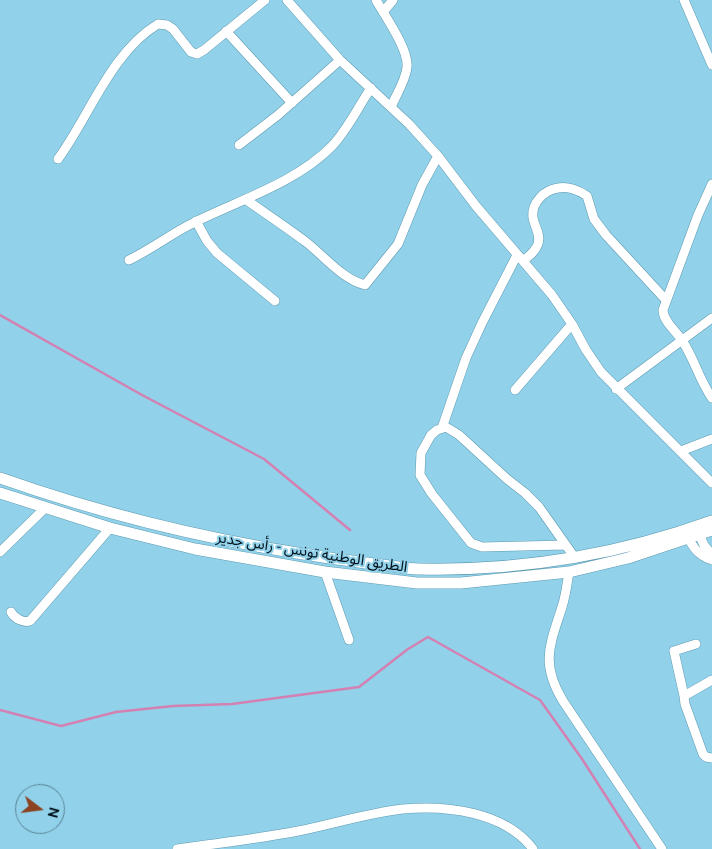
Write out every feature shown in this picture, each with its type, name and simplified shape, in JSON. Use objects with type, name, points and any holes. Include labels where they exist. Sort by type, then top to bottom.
[{"type":"main road","name":"الطريق الوطنية تونس - رأس جدير","points":[[0,478],[84,506],[193,534],[252,546],[340,560],[418,569],[557,561],[712,530]]},
{"type":"main road","points":[[16,499],[22,486]]},
{"type":"main road","name":"الطريق الوطنية تونس - رأس جدير","points":[[0,493],[110,528],[214,553],[325,572],[416,582],[461,582],[569,572],[628,558],[692,533],[712,521]]},
{"type":"street","points":[[58,160],[69,145],[113,70],[136,41],[150,29],[158,24],[169,26],[191,52],[195,54],[204,50],[265,0]]},
{"type":"street","points":[[287,0],[340,60],[438,156],[476,206],[552,295],[601,372],[712,483]]},
{"type":"street","points":[[376,0],[401,44],[407,62],[404,76],[390,107]]},
{"type":"street","points":[[383,12],[392,0]]},
{"type":"street","points":[[684,0],[712,65]]},
{"type":"street","points":[[226,31],[292,103]]},
{"type":"street","points":[[239,145],[292,103],[340,60]]},
{"type":"street","points":[[129,260],[196,221],[270,188],[298,171],[332,146],[344,131],[370,88]]},
{"type":"street","points":[[245,199],[304,241],[354,281],[365,286],[398,244],[422,185],[438,156]]},
{"type":"street","points":[[712,184],[665,299],[663,314],[682,340],[702,383],[712,398]]},
{"type":"street","points":[[442,428],[466,358],[482,323],[520,258],[534,252],[538,244],[539,234],[533,215],[540,196],[545,192],[556,188],[572,189],[587,196],[594,219],[606,235],[665,299]]},
{"type":"street","points":[[196,221],[207,241],[217,253],[275,301]]},
{"type":"street","points":[[616,389],[712,318]]},
{"type":"street","points":[[515,390],[572,324]]},
{"type":"street","points":[[565,545],[482,547],[471,543],[432,494],[420,475],[421,453],[431,435],[442,428],[449,428],[459,435],[525,492],[575,558]]},
{"type":"street","points":[[681,451],[712,439]]},
{"type":"street","points":[[0,552],[45,508]]},
{"type":"street","points":[[11,612],[13,616],[19,619],[27,622],[30,621],[110,528]]},
{"type":"street","points":[[692,533],[712,555]]},
{"type":"street","points":[[692,533],[693,549],[712,560]]},
{"type":"street","points":[[325,572],[349,640]]},
{"type":"street","points":[[569,572],[563,603],[550,641],[548,655],[552,682],[662,849]]},
{"type":"street","points":[[696,644],[674,651],[685,704],[703,754],[706,757],[712,758]]},
{"type":"street","points":[[684,696],[712,680]]},
{"type":"street","points":[[177,849],[297,831],[380,813],[405,809],[426,809],[472,814],[496,821],[519,834],[533,849]]},
{"type":"waterway","points":[[0,315],[142,395],[264,459],[350,530]]},
{"type":"waterway","points":[[0,710],[61,726],[116,712],[173,706],[232,704],[359,687],[408,649],[428,637],[540,700],[582,759],[640,849]]}]
